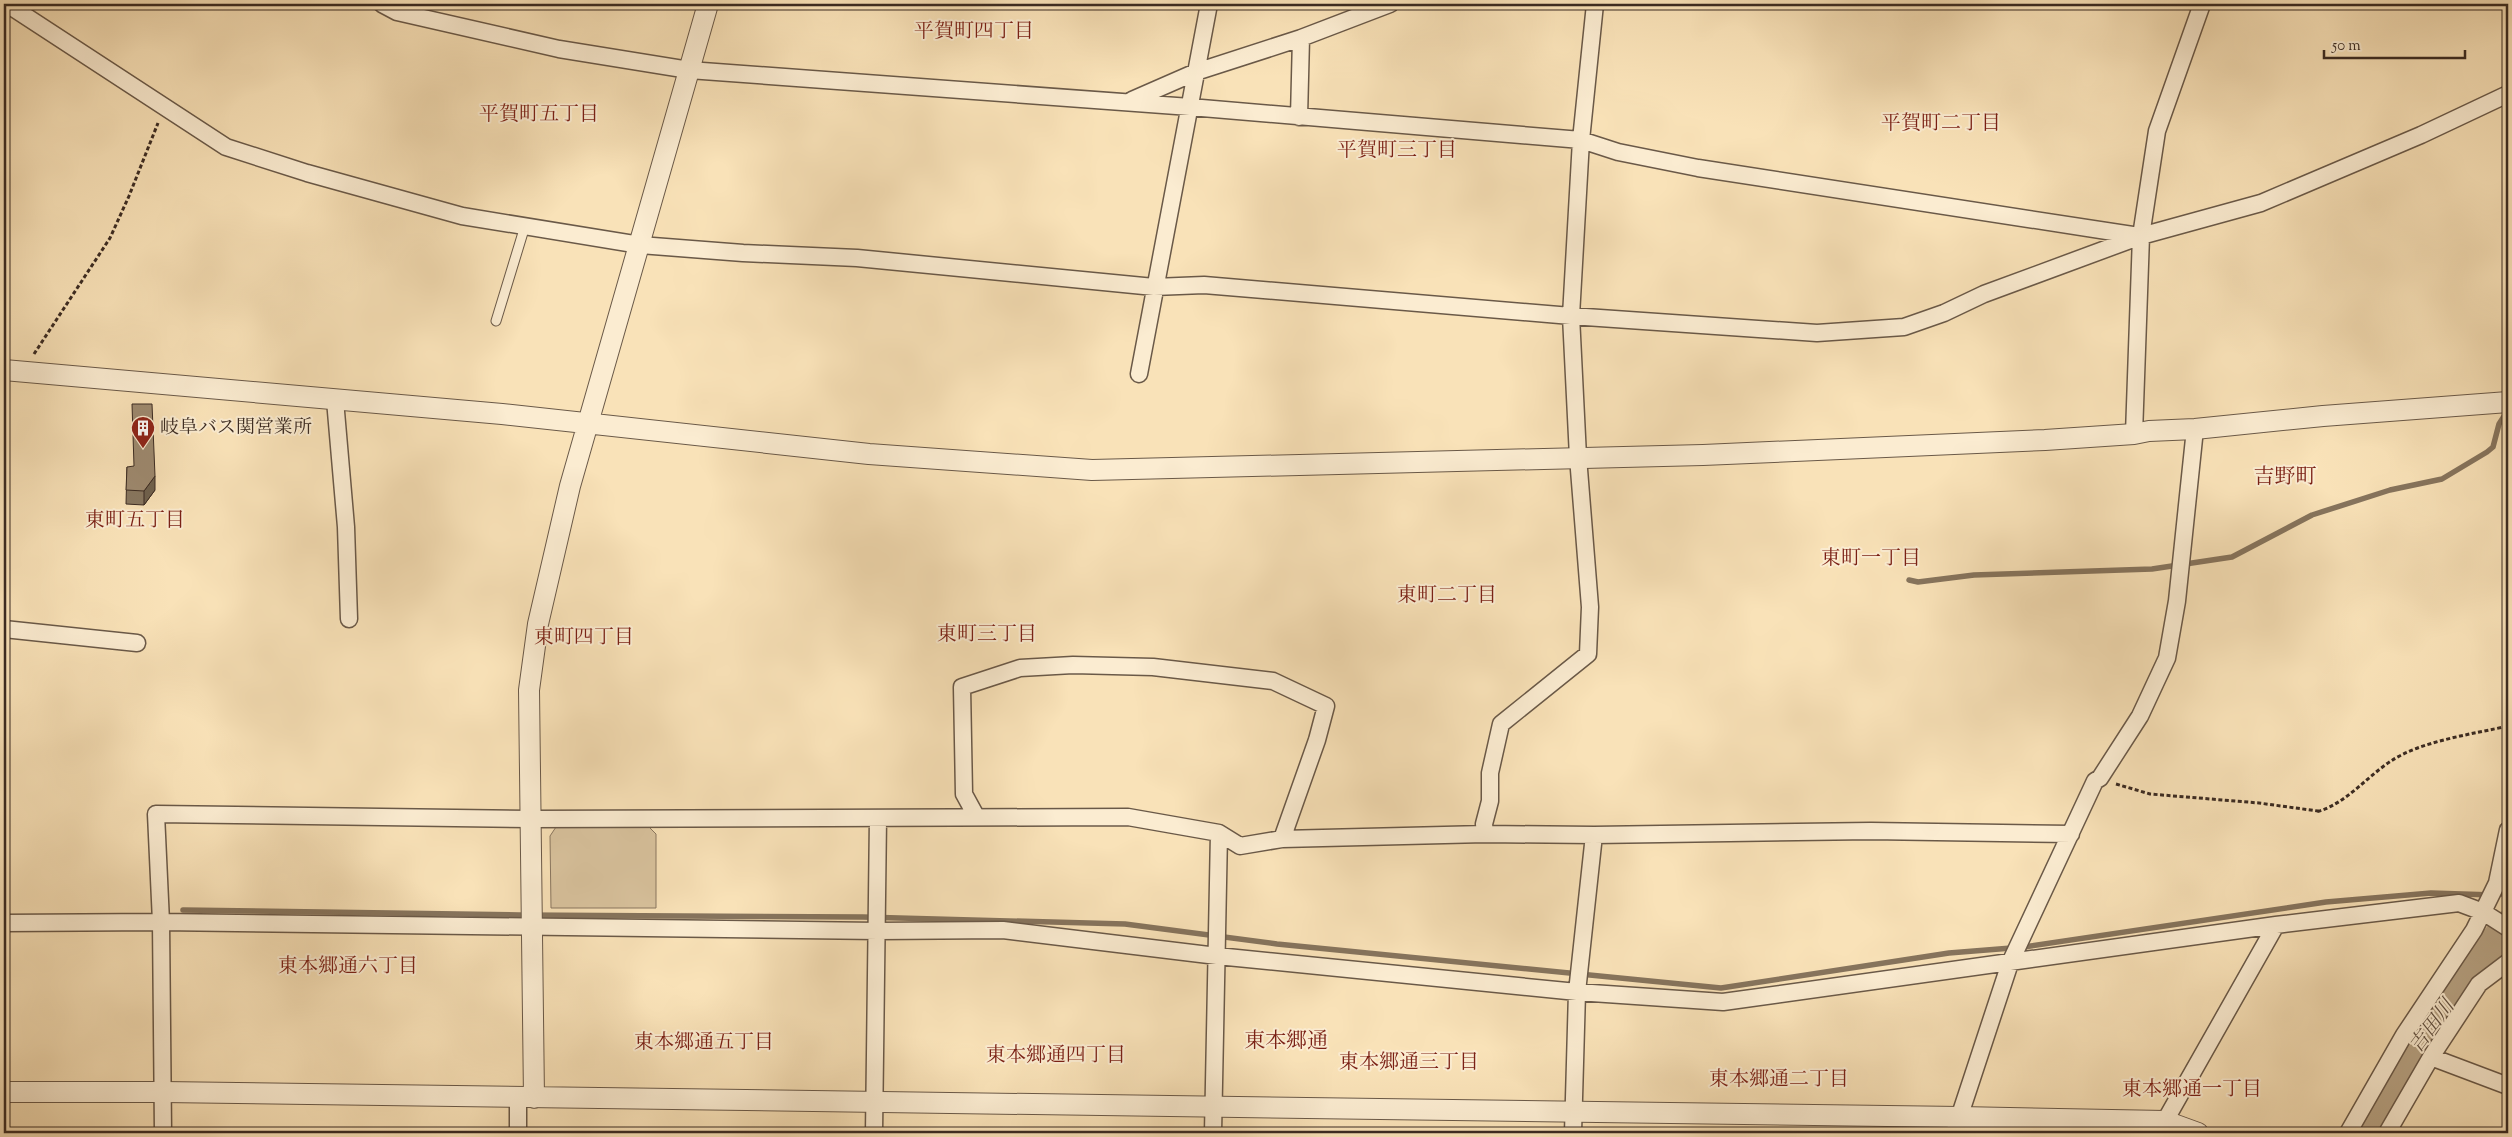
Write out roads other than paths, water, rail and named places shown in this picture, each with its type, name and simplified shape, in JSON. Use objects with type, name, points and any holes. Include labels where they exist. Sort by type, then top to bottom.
[{"type":"street","points":[[7,4],[226,147],[307,173],[462,216],[640,245],[743,253],[857,258],[1154,287],[1204,285],[1571,316],[1817,333],[1904,327],[1944,313],[1984,294],[2141,236],[2261,203],[2508,94]]},
{"type":"street","points":[[382,4],[397,12],[559,49],[690,70],[1129,102],[1581,140],[1618,152],[1698,168],[2141,236]]},
{"type":"street","points":[[518,1133],[526,1097],[532,927],[529,690],[538,624],[570,486],[708,4]]},
{"type":"street","points":[[1138,374],[1209,4]]},
{"type":"street","points":[[1129,102],[1196,72],[1301,38],[1390,4]]},
{"type":"street","points":[[1485,834],[1484,824],[1490,801],[1490,774],[1501,724],[1588,654],[1590,607],[1578,457],[1571,316],[1581,140],[1595,4]]},
{"type":"street","points":[[2134,434],[2141,236],[2157,131],[2202,4]]},
{"type":"street","points":[[1299,117],[1301,38]]},
{"type":"street","points":[[13,371],[589,423],[868,454],[1092,470],[1578,457],[1703,456],[2134,434],[2149,431],[2195,429],[2322,416],[2508,402]]},
{"type":"street","points":[[335,400],[346,527],[349,619]]},
{"type":"street","points":[[1957,1125],[2010,961],[2098,780],[2140,716],[2167,658],[2176,601],[2195,429]]},
{"type":"street","points":[[4,629],[137,642]]},
{"type":"street","points":[[976,816],[964,794],[962,687],[1020,668],[1073,665],[1153,667],[1273,681],[1326,706],[1317,740],[1282,839]]},
{"type":"street","points":[[163,1133],[161,922],[156,814],[531,819],[976,816],[1128,817],[1219,833],[1240,846],[1282,839],[1485,834],[1594,836],[1871,831],[2071,834]]},
{"type":"street","points":[[874,1133],[878,818]]},
{"type":"street","points":[[2348,1133],[2404,1035],[2474,930],[2500,882],[2508,830]]},
{"type":"street","points":[[1213,1133],[1219,833]]},
{"type":"street","points":[[1573,1133],[1577,992],[1594,836]]},
{"type":"street","points":[[4,923],[161,922],[878,931],[1003,930],[1217,956],[1577,992],[1723,1002],[2276,925],[2458,903],[2484,910],[2504,925]]},
{"type":"street","points":[[2166,1121],[2276,925]]},
{"type":"street","points":[[2387,1133],[2431,1057],[2479,984],[2508,962]]},
{"type":"street","points":[[2431,1057],[2508,1086]]},
{"type":"street","points":[[4,1092],[163,1092],[1214,1105],[1574,1112],[1957,1125],[2166,1121],[2198,1133]]},
{"type":"lane","points":[[496,321],[525,226]]},
{"type":"waterway","points":[[1909,580],[1918,582],[1974,575],[2152,569],[2232,557],[2312,515],[2390,490],[2442,479],[2493,447],[2499,424],[2508,410]]},
{"type":"waterway","points":[[183,910],[519,915],[863,917],[1125,924],[1277,944],[1721,988],[1949,953],[2024,947],[2326,902],[2431,893],[2494,895],[2508,893]]},
{"type":"waterway","name":"吉田川","points":[[2370,1133],[2410,1057],[2508,927]]},
{"type":"place","name":"岐阜バス関営業所","points":[[143,449]]},
{"type":"district","name":"平賀町四丁目","points":[[974,32]]},
{"type":"district","name":"平賀町五丁目","points":[[539,115]]},
{"type":"district","name":"平賀町二丁目","points":[[1941,124]]},
{"type":"district","name":"平賀町三丁目","points":[[1397,151]]},
{"type":"district","name":"吉野町","points":[[2285,478]]},
{"type":"district","name":"東町五丁目","points":[[135,521]]},
{"type":"district","name":"東町一丁目","points":[[1871,559]]},
{"type":"district","name":"東町二丁目","points":[[1447,596]]},
{"type":"district","name":"東町三丁目","points":[[987,635]]},
{"type":"district","name":"東町四丁目","points":[[584,638]]},
{"type":"district","name":"東本郷通六丁目","points":[[348,967]]},
{"type":"district","name":"東本郷通","points":[[1286,1042]]},
{"type":"district","name":"東本郷通五丁目","points":[[704,1043]]},
{"type":"district","name":"東本郷通四丁目","points":[[1056,1056]]},
{"type":"district","name":"東本郷通三丁目","points":[[1409,1063]]},
{"type":"district","name":"東本郷通二丁目","points":[[1779,1080]]},
{"type":"district","name":"東本郷通一丁目","points":[[2192,1090]]}]
